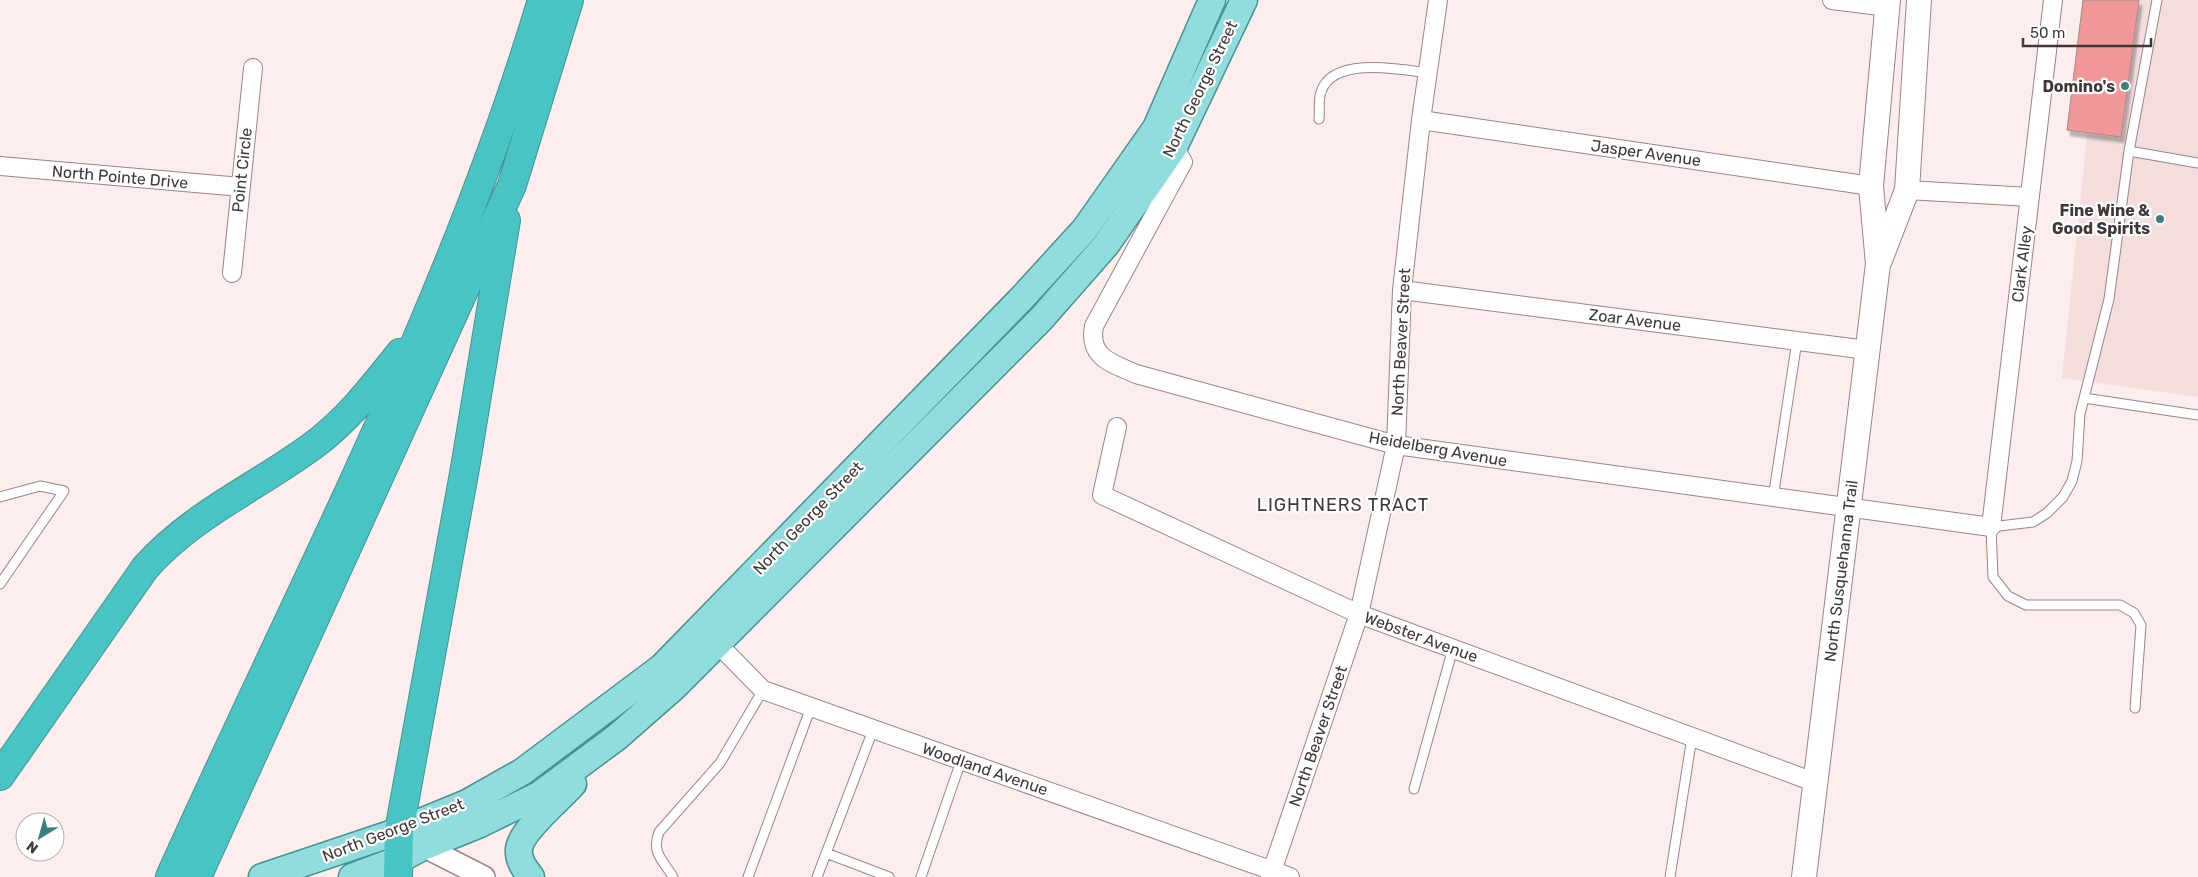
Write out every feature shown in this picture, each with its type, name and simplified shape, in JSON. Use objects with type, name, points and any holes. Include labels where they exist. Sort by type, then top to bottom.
[{"type":"highway","points":[[170,877],[425,323],[492,156],[542,0]]},
{"type":"highway","points":[[197,877],[512,185],[569,0]]},
{"type":"highway","points":[[407,861],[399,831],[465,468],[512,185]]},
{"type":"highway","points":[[0,776],[145,568],[166,544],[209,512],[311,447],[344,421],[425,323]]},
{"type":"main road","name":"North George Street","points":[[352,877],[407,861],[539,795],[617,737],[674,687],[710,635],[1085,229],[1156,128],[1212,0]]},
{"type":"main road","name":"North George Street","points":[[262,877],[399,831],[466,804],[522,772],[662,667],[710,635],[1041,318],[1106,245],[1174,147],[1244,0]]},
{"type":"main road","name":"North Susquehanna Trail","points":[[1878,264],[1907,190],[1919,0]]},
{"type":"main road","name":"North Susquehanna Trail","points":[[1804,877],[1878,264],[1871,186],[1888,3]]},
{"type":"main road","points":[[531,877],[521,864],[519,849],[526,833],[617,737]]},
{"type":"street","name":"North Beaver Street","points":[[1271,874],[1359,614],[1396,445],[1402,290],[1421,120],[1438,0]]},
{"type":"street","points":[[1832,0],[1888,3]]},
{"type":"street","name":"Clark Alley","points":[[1990,527],[2054,0]]},
{"type":"street","name":"Point Circle","points":[[232,272],[252,68]]},
{"type":"street","name":"Jasper Avenue","points":[[1421,120],[1871,186]]},
{"type":"street","name":"Heidelberg Avenue","points":[[1174,147],[1183,162],[1094,326],[1091,339],[1097,353],[1136,374],[1396,445],[1773,499],[1990,527]]},
{"type":"street","name":"North Pointe Drive","points":[[0,166],[241,187]]},
{"type":"street","points":[[1907,190],[2030,197]]},
{"type":"street","name":"Zoar Avenue","points":[[1402,290],[1867,350]]},
{"type":"street","name":"Webster Avenue","points":[[1117,427],[1102,495],[1359,614],[1814,782]]},
{"type":"street","name":"Woodland Avenue","points":[[710,635],[763,690],[1271,874],[1290,877]]},
{"type":"street","points":[[407,861],[484,877]]},
{"type":"lane","points":[[2135,708],[2141,625],[2134,613],[2120,606],[2026,605],[2008,596],[1993,578],[1990,527],[2033,522],[2047,513],[2063,497],[2072,481],[2077,461],[2080,414],[2109,299],[2129,151],[2158,0]]},
{"type":"lane","points":[[1319,119],[1321,92],[1328,79],[1345,72],[1375,66],[1428,73]]},
{"type":"lane","points":[[2129,151],[2198,163]]},
{"type":"lane","points":[[1773,499],[1798,341]]},
{"type":"lane","points":[[2084,398],[2198,415]]},
{"type":"lane","points":[[0,498],[40,486],[64,491],[0,584]]},
{"type":"lane","points":[[1414,789],[1453,648]]},
{"type":"lane","points":[[673,877],[657,853],[655,843],[659,832],[720,763],[763,690]]},
{"type":"lane","points":[[748,877],[811,707]]},
{"type":"lane","points":[[817,877],[873,730]]},
{"type":"lane","points":[[1670,877],[1692,737]]},
{"type":"lane","points":[[921,877],[961,761]]},
{"type":"lane","points":[[826,853],[890,877]]},
{"type":"shaded area","points":[[2101,0],[2198,0],[2198,397],[2062,378]]},
{"type":"building","points":[[2083,0],[2139,0],[2121,137],[2067,130]]},
{"type":"place","name":"Domino's","points":[[2125,86]]},
{"type":"place","name":"Fine Wine & Good Spirits","points":[[2160,219]]},
{"type":"district","name":"LIGHTNERS TRACT","points":[[1343,505]]}]
